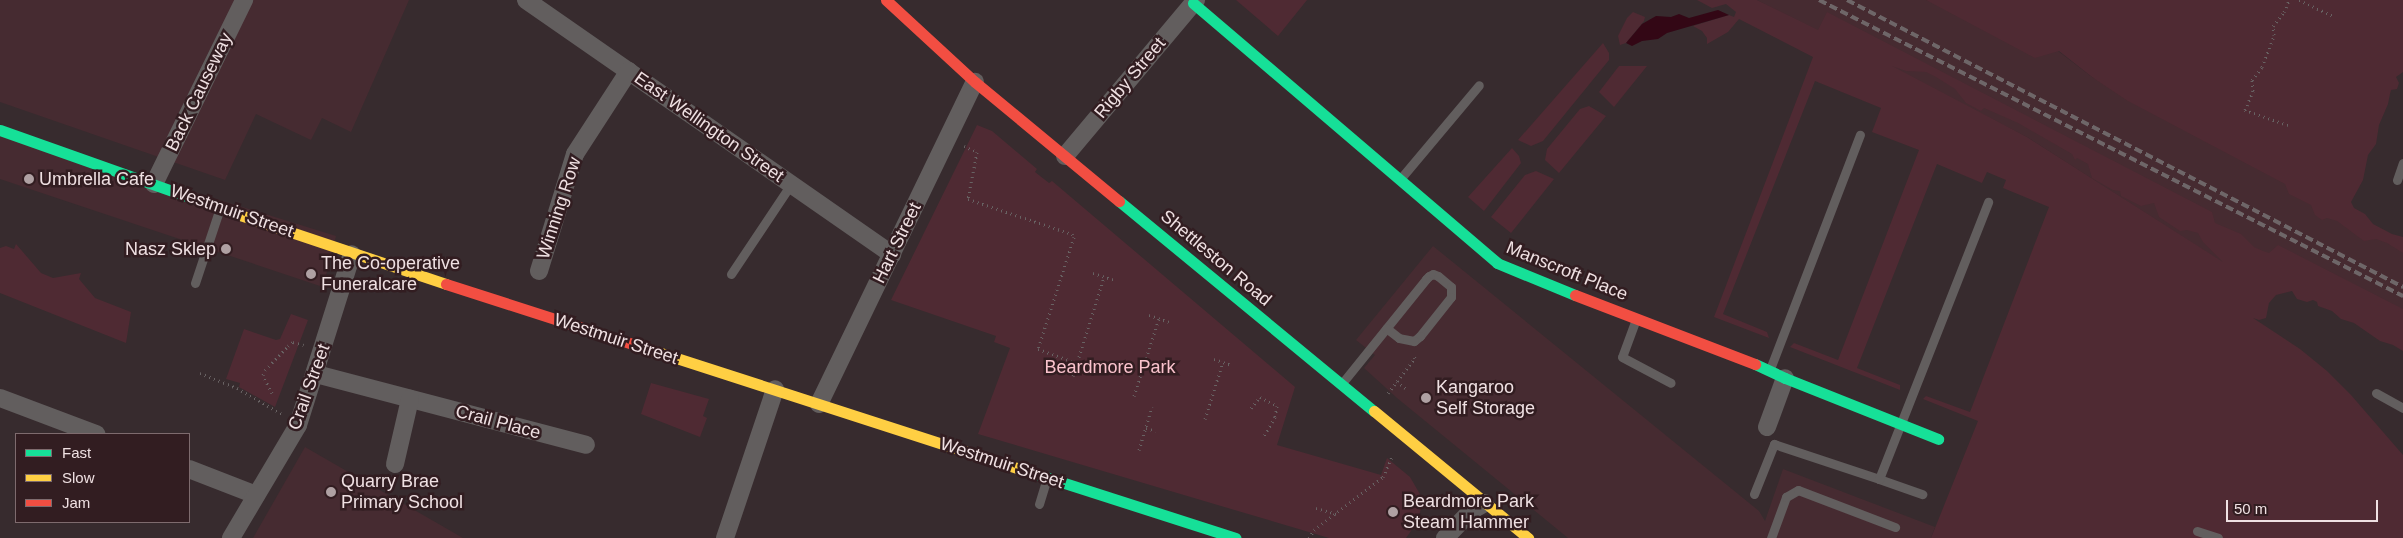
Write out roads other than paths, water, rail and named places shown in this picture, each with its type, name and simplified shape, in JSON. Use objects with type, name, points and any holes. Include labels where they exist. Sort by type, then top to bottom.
[{"type":"street","name":"Back Causeway","points":[[154,184],[244,0]]},
{"type":"street","name":"East Wellington Street","points":[[526,0],[892,254]]},
{"type":"street","name":"Shettleston Road","points":[[886,0],[975,82],[1528,538]]},
{"type":"street","name":"Rigby Street","points":[[1065,156],[1195,1]]},
{"type":"street","name":"Manscroft Place","points":[[1195,1],[1399,180],[1497,263],[1636,319],[1770,369],[1785,378],[1938,439]]},
{"type":"street","name":"Winning Row","points":[[539,271],[575,154],[629,71]]},
{"type":"street","name":"Hart Street","points":[[819,404],[975,82]]},
{"type":"street","name":"Westmuir Street","points":[[0,130],[352,254],[1236,538]]},
{"type":"street","name":"Crail Street","points":[[231,538],[298,424],[316,374],[352,254]]},
{"type":"street","name":"Crail Place","points":[[316,374],[586,445]]},
{"type":"street","points":[[1767,427],[1785,378]]},
{"type":"street","points":[[726,538],[775,390]]},
{"type":"street","points":[[0,398],[93,433]]},
{"type":"street","points":[[395,464],[410,399]]},
{"type":"street","points":[[190,470],[256,495]]},
{"type":"street","points":[[1444,538],[1471,511],[1485,502]]},
{"type":"lane","points":[[1399,180],[1479,85]]},
{"type":"lane","points":[[1770,369],[1860,135]]},
{"type":"lane","points":[[2397,180],[2403,163]]},
{"type":"lane","points":[[731,274],[791,184]]},
{"type":"lane","points":[[1879,479],[1988,202]]},
{"type":"lane","points":[[195,283],[220,208]]},
{"type":"lane","points":[[1341,384],[1426,279],[1433,274],[1451,287],[1451,296],[1414,341],[1399,338],[1386,328]]},
{"type":"lane","points":[[1636,319],[1622,357],[1671,383]]},
{"type":"lane","points":[[2376,393],[2403,408]]},
{"type":"lane","points":[[1754,494],[1774,444],[1922,494]]},
{"type":"lane","points":[[1039,504],[1048,477]]},
{"type":"lane","points":[[1771,538],[1786,497],[1798,490],[1895,527]]},
{"type":"lane","points":[[2197,531],[2218,538]]},
{"type":"railway","points":[[1819,0],[2403,296]]},
{"type":"railway","points":[[1847,0],[2403,287]]},
{"type":"place","name":"Umbrella Cafe","points":[[29,179]]},
{"type":"place","name":"Nasz Sklep","points":[[226,249]]},
{"type":"place","name":"The Co-operative Funeralcare","points":[[311,274]]},
{"type":"place","name":"Kangaroo Self Storage","points":[[1426,398]]},
{"type":"place","name":"Quarry Brae Primary School","points":[[331,492]]},
{"type":"place","name":"Beardmore Park Steam Hammer","points":[[1393,512]]},
{"type":"park label","name":"Beardmore Park","points":[[1110,367]]}]
